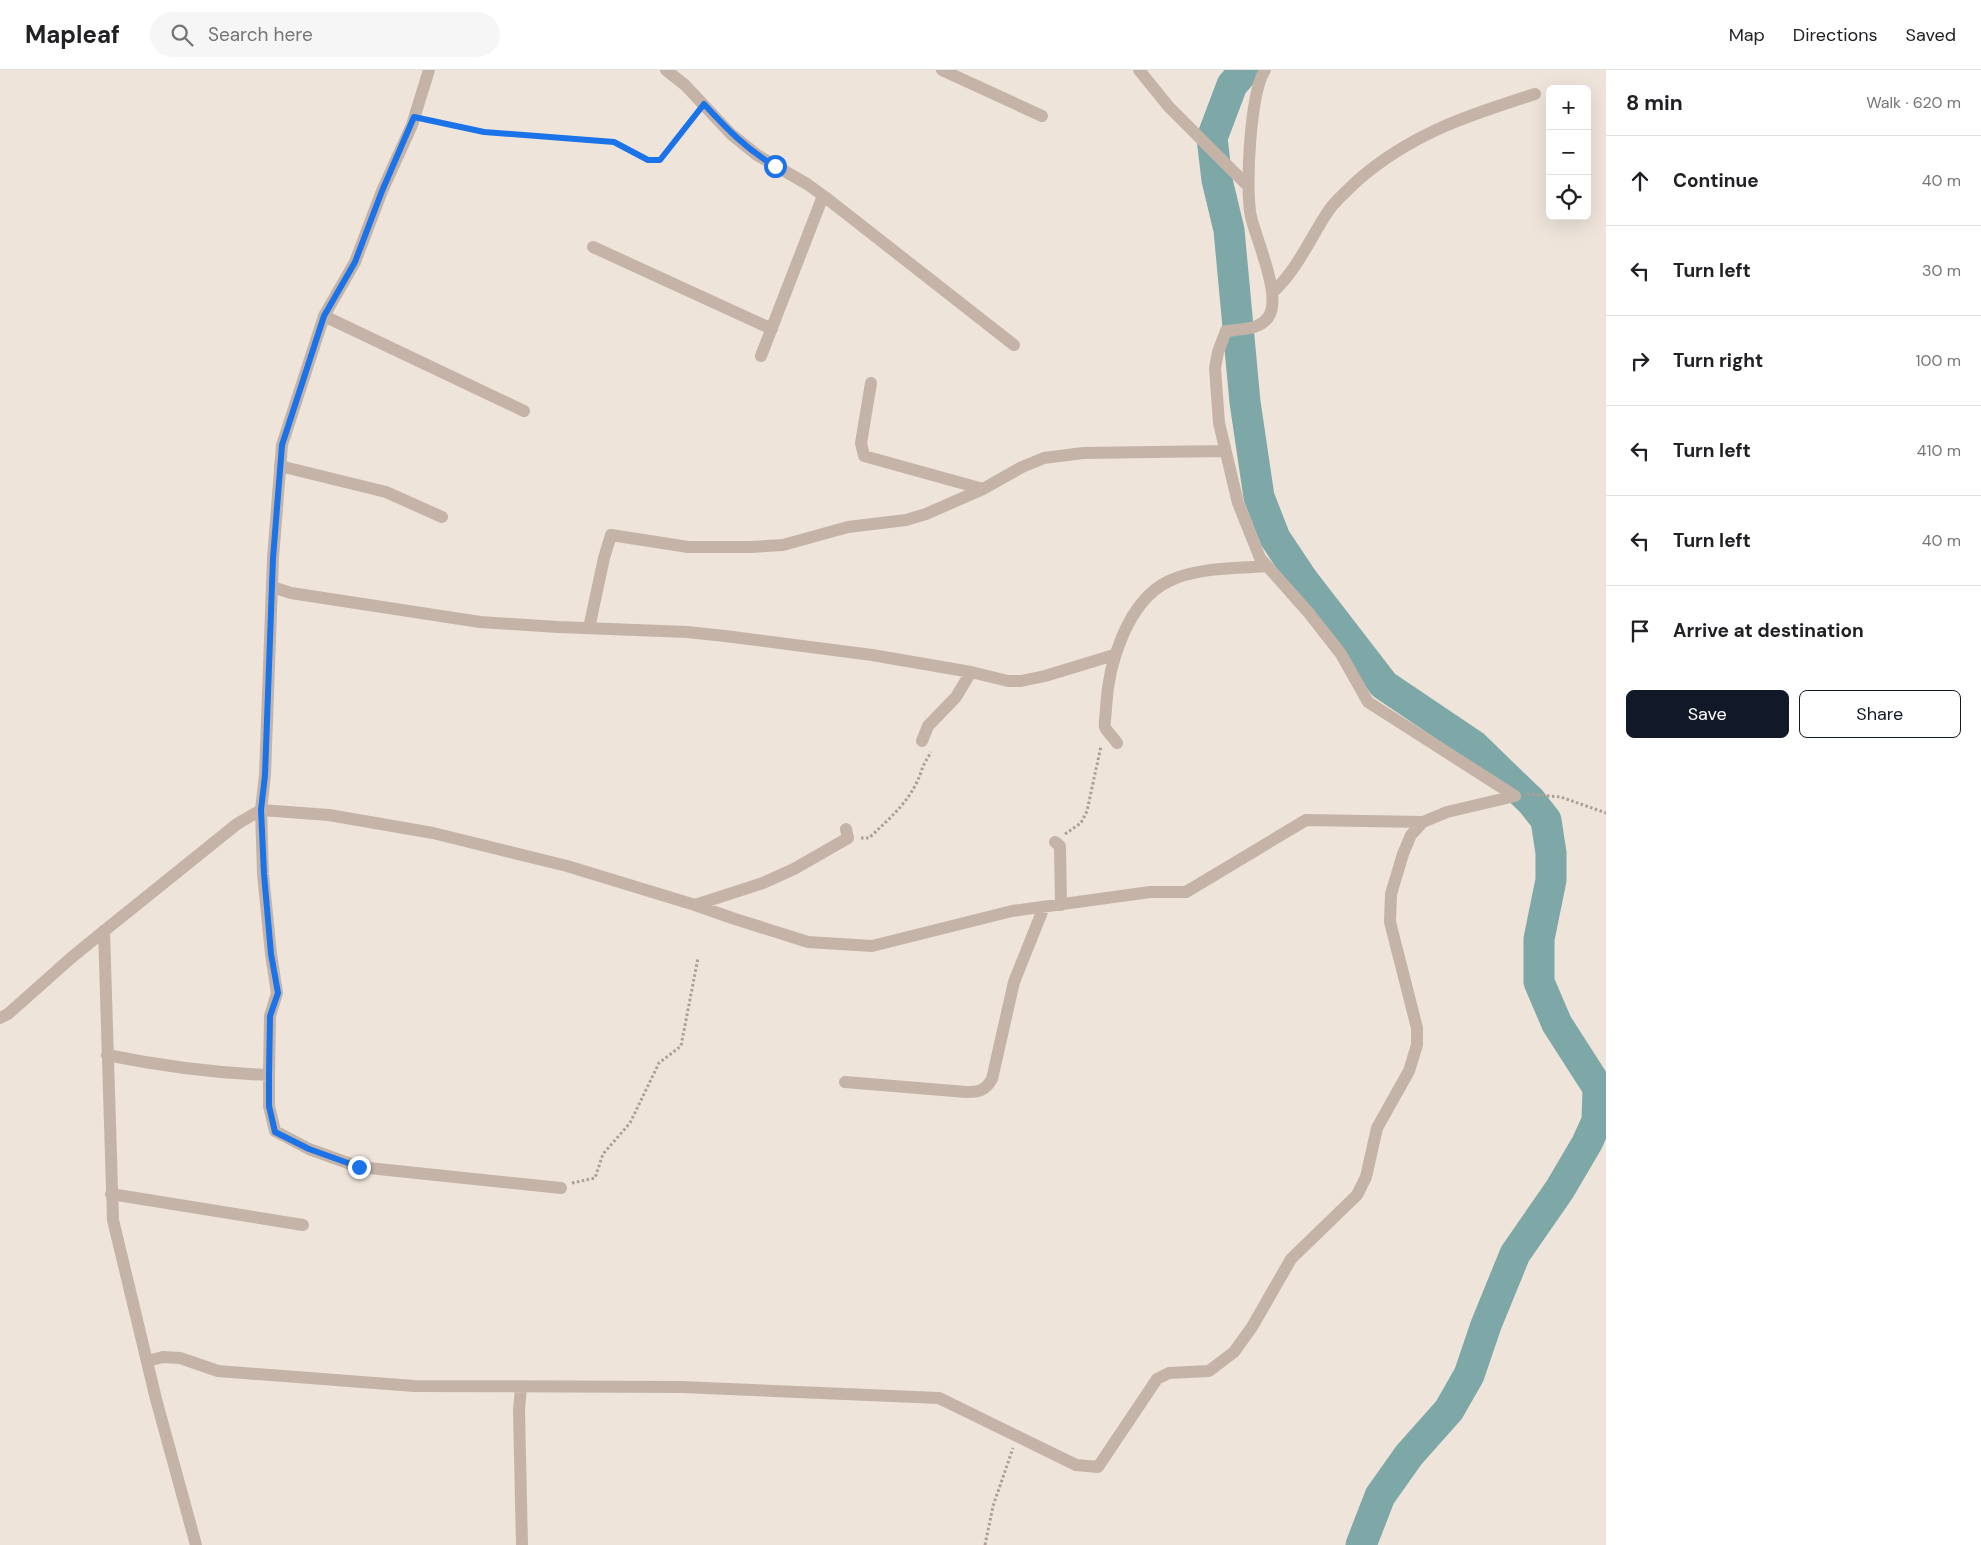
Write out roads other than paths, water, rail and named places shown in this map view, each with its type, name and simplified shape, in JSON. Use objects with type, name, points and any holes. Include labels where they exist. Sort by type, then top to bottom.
[{"type":"street","points":[[429,70],[414,117],[382,191],[355,262],[324,316],[282,445],[272,587],[265,775],[261,810],[271,954],[278,993],[270,1016],[269,1106],[275,1132],[309,1149],[359,1167],[561,1188]]},
{"type":"street","points":[[666,70],[685,85],[731,134],[757,155],[807,184],[1014,345]]},
{"type":"street","points":[[942,70],[1042,116]]},
{"type":"street","points":[[1138,70],[1169,106],[1248,186]]},
{"type":"street","points":[[147,1361],[163,1357],[180,1358],[218,1371],[414,1386],[682,1387],[939,1398],[1076,1466],[1098,1468],[1157,1379],[1168,1373],[1210,1371],[1234,1352],[1252,1328],[1291,1259],[1357,1195],[1366,1177],[1377,1128],[1409,1071],[1417,1045],[1417,1028],[1390,922],[1391,894],[1411,835],[1423,822],[1446,812],[1514,796],[1368,702],[1341,654],[1308,612],[1266,566],[1256,551],[1238,503],[1219,423],[1215,368],[1218,352],[1226,331],[1258,327],[1270,314],[1273,292],[1252,218],[1248,186],[1254,106],[1257,91],[1265,70]]},
{"type":"street","points":[[1273,292],[1290,274],[1329,210],[1343,194],[1388,157],[1414,140],[1458,119],[1535,94]]},
{"type":"street","points":[[762,356],[823,196]]},
{"type":"street","points":[[593,247],[772,329]]},
{"type":"street","points":[[324,316],[524,411]]},
{"type":"street","points":[[871,383],[861,443],[864,456],[983,489]]},
{"type":"street","points":[[589,628],[604,558],[611,535],[688,547],[783,545],[848,527],[906,520],[951,504],[1022,467],[1044,458],[1083,453],[1225,451]]},
{"type":"street","points":[[280,466],[386,492],[442,517]]},
{"type":"street","points":[[1117,742],[1105,727],[1107,687],[1114,655],[1140,603],[1160,586],[1191,574],[1266,566]]},
{"type":"street","points":[[272,587],[291,593],[480,622],[687,632],[724,636],[872,655],[971,672],[1008,681],[1021,681],[1045,676],[1114,655]]},
{"type":"street","points":[[927,744],[928,726],[956,697],[971,672]]},
{"type":"street","points":[[0,1018],[8,1014],[104,931],[237,824],[261,810],[329,815],[432,833],[567,866],[695,904],[808,942],[872,946],[1012,911],[1150,892],[1186,892],[1306,820],[1423,822]]},
{"type":"street","points":[[695,904],[763,883],[794,869],[847,834]]},
{"type":"street","points":[[1057,844],[1061,905]]},
{"type":"street","points":[[845,1082],[966,1092],[979,1092],[986,1088],[992,1079],[1014,982],[1044,907]]},
{"type":"street","points":[[104,931],[113,1220],[156,1400],[196,1545]]},
{"type":"street","points":[[107,1055],[152,1065],[204,1071],[269,1075]]},
{"type":"street","points":[[111,1194],[304,1225]]},
{"type":"street","points":[[521,1387],[519,1410],[522,1545]]},
{"type":"waterway","points":[[1245,70],[1232,85],[1212,138],[1217,180],[1229,230],[1245,402],[1259,497],[1275,538],[1303,580],[1384,685],[1473,745],[1531,801],[1546,820],[1551,853],[1551,880],[1539,939],[1539,982],[1557,1024],[1598,1088],[1597,1121],[1587,1143],[1560,1189],[1515,1254],[1486,1325],[1469,1375],[1449,1410],[1409,1455],[1380,1496],[1361,1545]]}]
